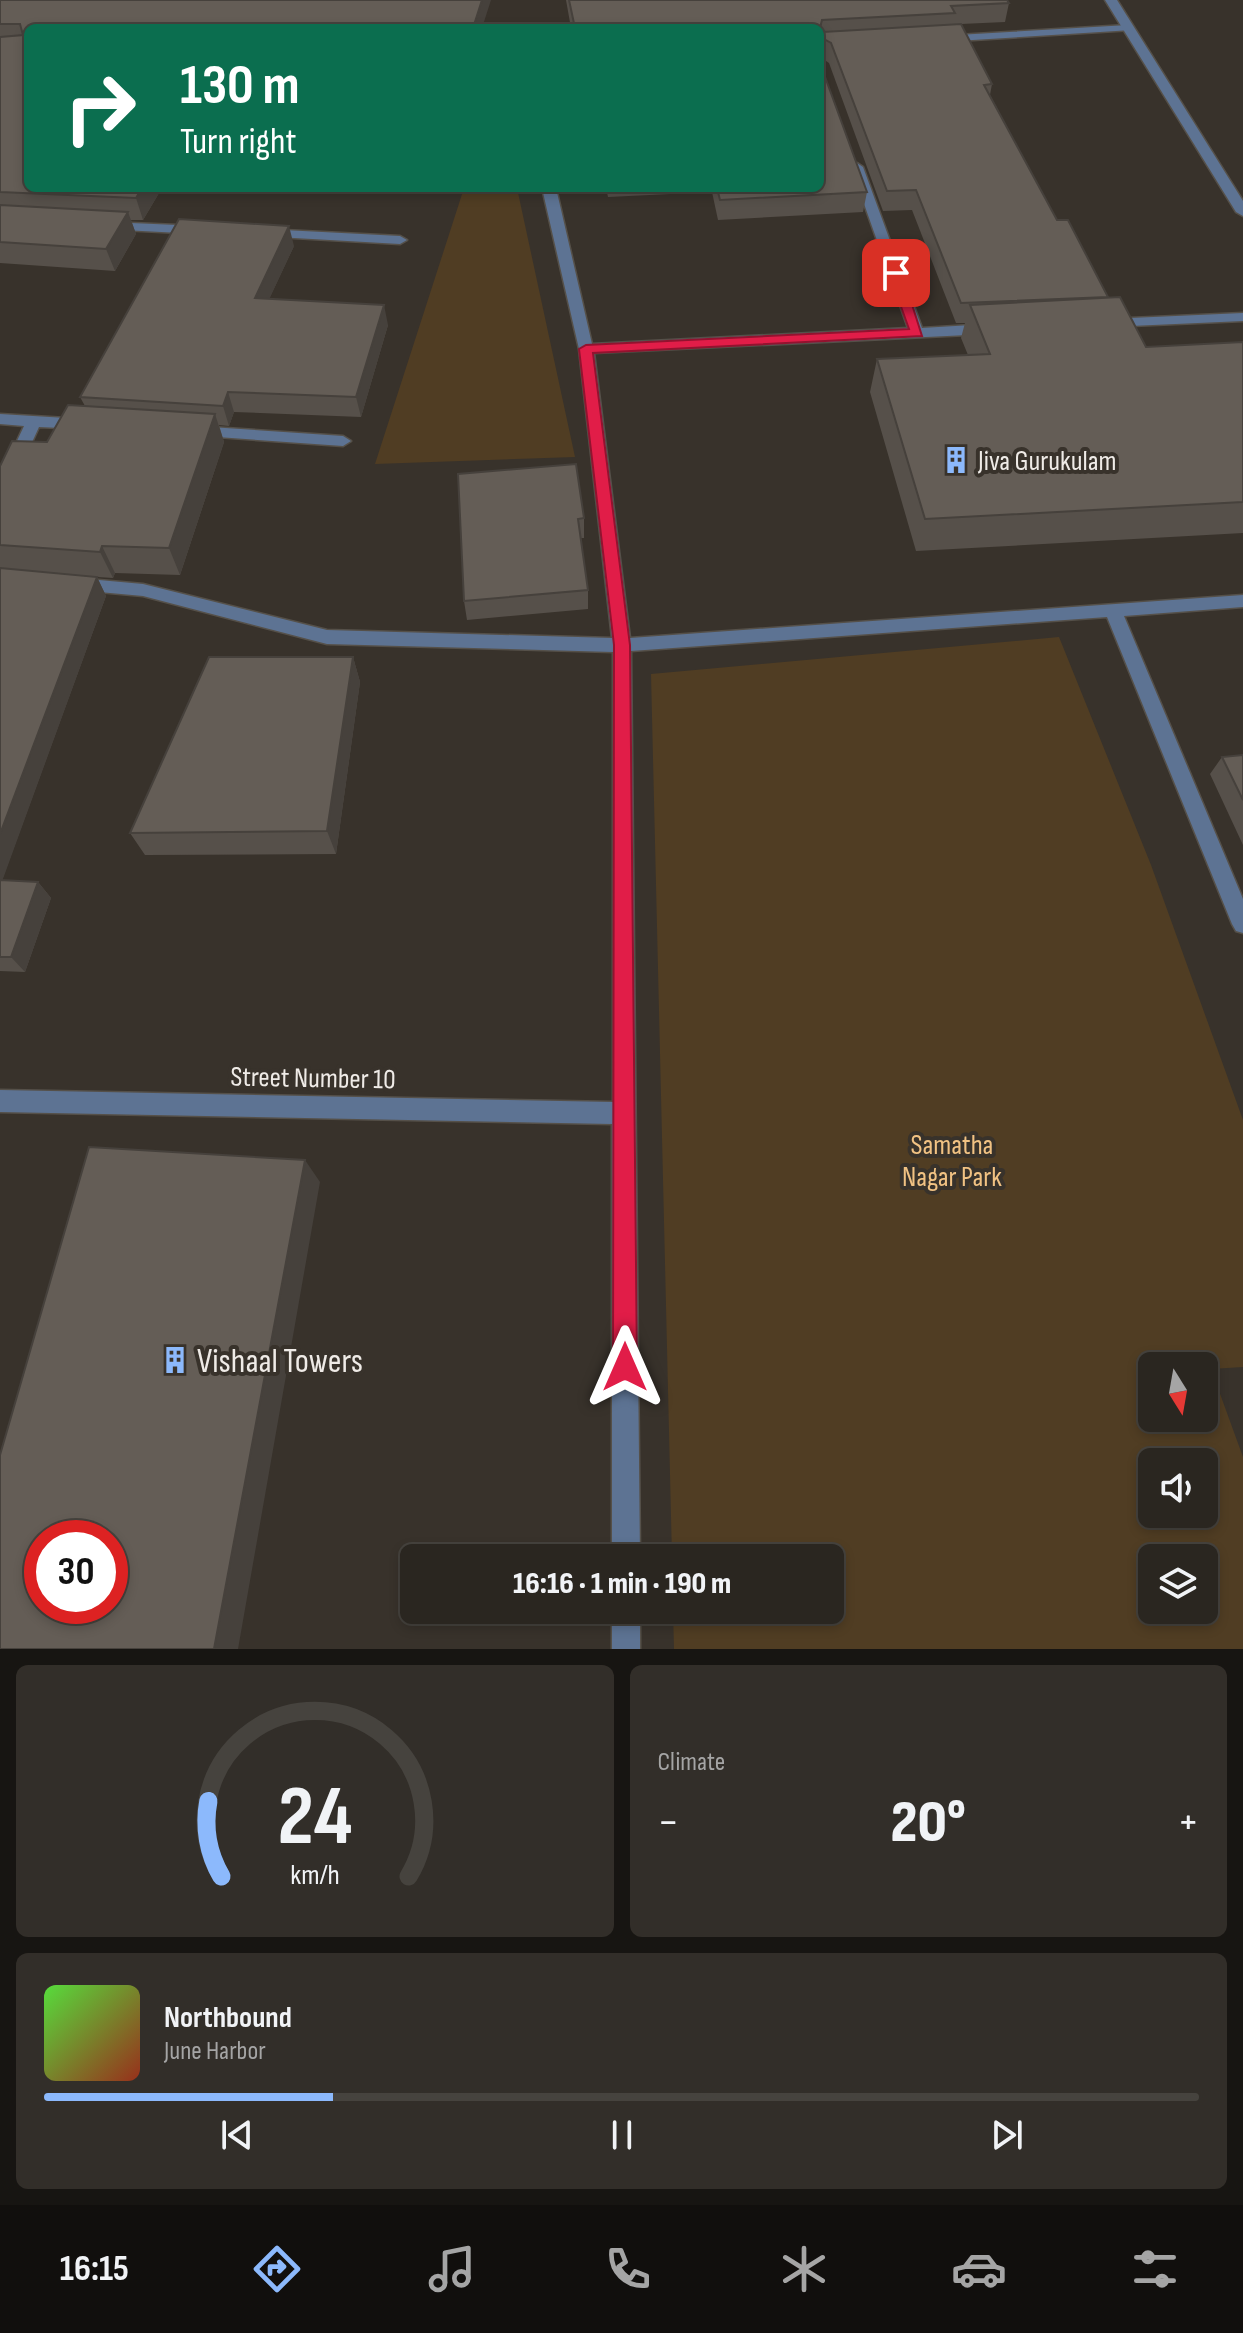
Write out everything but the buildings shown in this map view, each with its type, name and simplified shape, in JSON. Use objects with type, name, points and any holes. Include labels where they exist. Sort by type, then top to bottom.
[{"type":"street","points":[[1111,0],[1243,212]]},
{"type":"street","points":[[928,39],[1128,28]]},
{"type":"street","points":[[852,154],[917,333]]},
{"type":"street","points":[[550,192],[586,349],[622,645],[626,1544]]},
{"type":"street","points":[[92,225],[215,231]]},
{"type":"street","points":[[246,232],[400,240]]},
{"type":"street","points":[[1088,324],[1243,317]]},
{"type":"street","points":[[586,349],[1010,328]]},
{"type":"street","points":[[0,419],[96,425]]},
{"type":"street","points":[[0,495],[34,421]]},
{"type":"street","points":[[173,430],[343,441]]},
{"type":"street","points":[[48,582],[143,590],[327,637],[622,645],[1243,601]]},
{"type":"street","points":[[1113,611],[1243,924]]},
{"type":"street","name":"Street Number 10","points":[[0,1101],[625,1113]]},
{"type":"street","points":[[626,1624],[626,1649]]},
{"type":"green space","points":[[463,192],[518,192],[575,457],[375,464]]},
{"type":"green space","name":"Samatha Nagar Park","points":[[1059,637],[1151,865],[1243,1120],[1243,1367],[1218,1369],[1218,1352],[1138,1352],[1138,1432],[1218,1432],[1218,1388],[1243,1457],[1243,1649],[674,1649],[673,1624],[844,1624],[844,1544],[672,1544],[651,674]]},
{"type":"place","name":"Jiva Gurukulam","points":[[956,460]]},
{"type":"place","name":"Vishaal Towers","points":[[175,1360]]},
{"type":"route","points":[[625,1367],[622,645],[586,349],[917,333],[896,273]]}]
